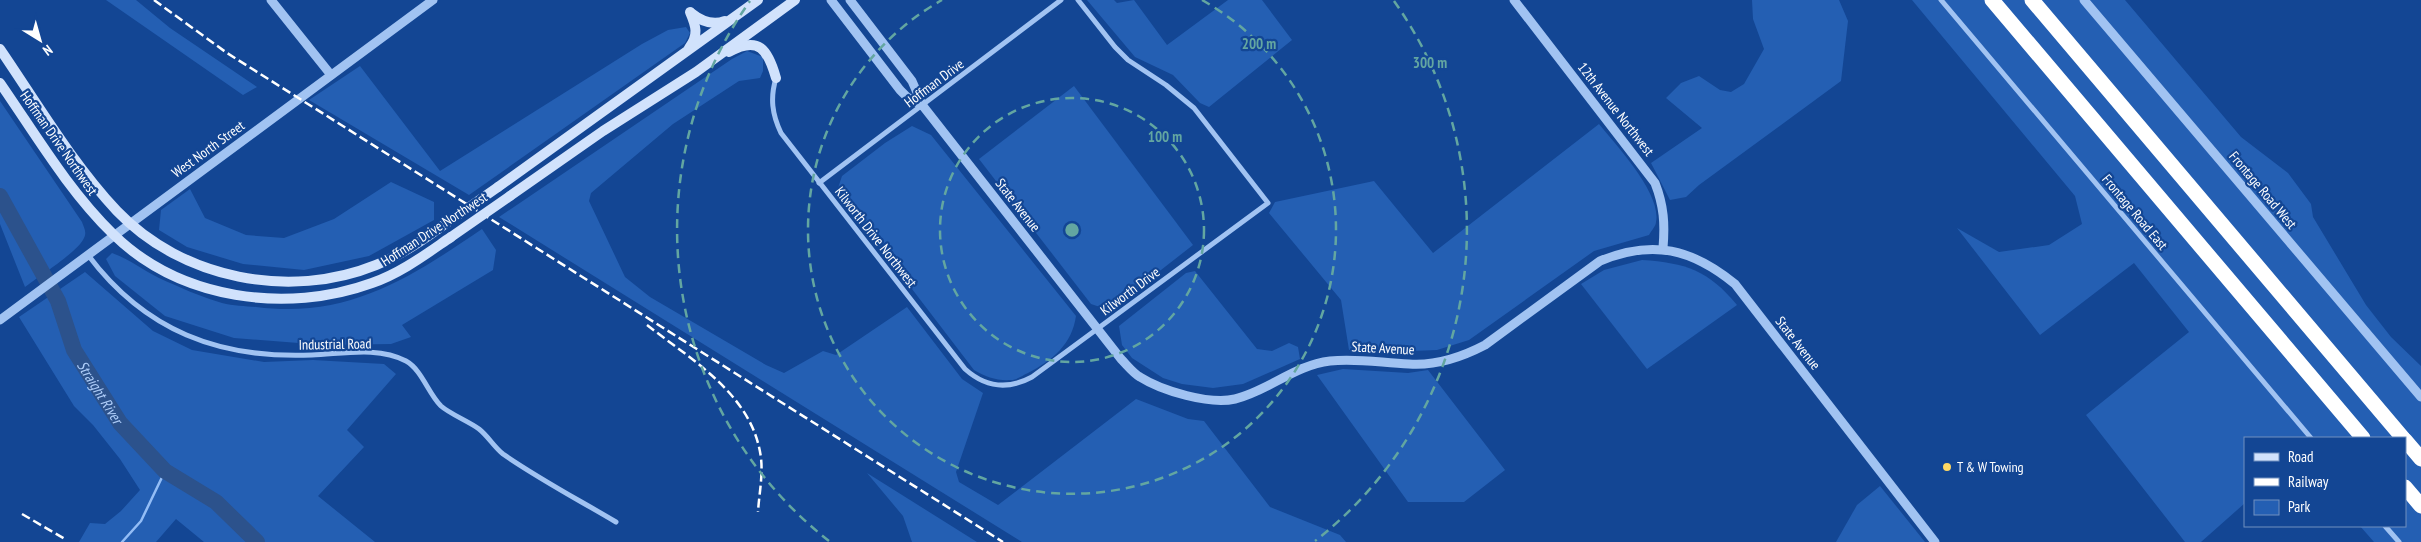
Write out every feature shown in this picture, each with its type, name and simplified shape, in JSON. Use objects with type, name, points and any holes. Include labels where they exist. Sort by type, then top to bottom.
[{"type":"highway","points":[[1992,0],[2362,437]]},
{"type":"highway","points":[[2032,0],[2402,437]]},
{"type":"highway","points":[[2406,441],[2421,457]]},
{"type":"highway","points":[[2406,488],[2421,506]]},
{"type":"main road","name":"Hoffman Drive Northwest","points":[[0,49],[89,178],[130,223],[164,248],[207,268],[247,279],[289,282],[332,278],[376,266],[405,251],[498,187],[758,0]]},
{"type":"main road","name":"Hoffman Drive Northwest","points":[[0,83],[82,201],[114,235],[152,264],[199,285],[235,295],[289,299],[334,294],[373,283],[410,265],[603,131],[696,72],[795,0]]},
{"type":"main road","points":[[684,54],[696,36],[697,29],[690,12],[698,19],[718,24],[733,18]]},
{"type":"main road","points":[[696,72],[732,50],[754,44],[766,52],[776,78]]},
{"type":"street","points":[[271,0],[331,75]]},
{"type":"street","name":"West North Street","points":[[0,320],[433,0]]},
{"type":"street","points":[[831,0],[900,90],[907,97],[923,106]]},
{"type":"street","points":[[850,0],[912,81],[923,106]]},
{"type":"street","name":"Hoffman Drive","points":[[819,183],[1061,0]]},
{"type":"street","name":"Kilworth Drive","points":[[1000,386],[1013,385],[1032,377],[1268,203],[1194,108],[1166,85],[1128,60],[1115,47],[1078,0]]},
{"type":"street","name":"12th Avenue Northwest","points":[[1514,0],[1655,183],[1663,202],[1664,248]]},
{"type":"street","name":"Frontage Road East","points":[[1941,0],[2310,437]]},
{"type":"street","name":"Frontage Road West","points":[[2084,0],[2421,398]]},
{"type":"street","name":"Kilworth Drive Northwest","points":[[776,78],[772,100],[777,125],[781,134],[965,369],[983,382],[1000,386]]},
{"type":"street","name":"State Avenue","points":[[923,106],[1121,359],[1139,377],[1182,394],[1208,399],[1234,399],[1307,366],[1328,361],[1356,359],[1410,364],[1443,361],[1466,355],[1485,345],[1600,261],[1620,252],[1664,248],[1695,258],[1717,269],[1736,284],[1935,542]]},
{"type":"street","name":"Industrial Road","points":[[88,256],[114,288],[148,315],[202,342],[253,353],[289,356],[345,352],[372,353],[407,361],[426,383],[441,406],[478,428],[502,453],[616,522]]},
{"type":"street","points":[[2386,527],[2399,542]]},
{"type":"green space","points":[[106,0],[136,0],[170,28],[257,87],[243,95]]},
{"type":"green space","points":[[1087,0],[1114,0],[1117,3],[1134,0],[1167,45],[1228,0],[1262,0],[1292,40],[1209,107],[1200,103],[1173,75],[1135,57]]},
{"type":"green space","points":[[1752,0],[1839,0],[1848,21],[1841,81],[1699,185],[1686,197],[1670,200],[1651,163],[1702,128],[1666,98],[1681,83],[1699,76],[1720,90],[1731,92],[1744,84],[1764,49],[1753,19]]},
{"type":"green space","points":[[1912,0],[2125,0],[2241,137],[2288,173],[2311,204],[2313,217],[2366,305],[2391,337],[2421,366],[2421,542],[2374,542],[2361,527],[2406,527],[2406,437],[2244,437],[2244,504],[2201,542],[2185,542],[2086,415],[2189,332],[2134,263],[2040,335],[1957,228],[1999,252],[2049,245],[2082,224],[2075,196]]},
{"type":"green space","points":[[686,27],[690,33],[685,43],[469,195],[309,100],[360,66],[440,171],[642,44],[668,30]]},
{"type":"green space","points":[[747,51],[763,57],[763,71],[760,78],[739,81],[673,124],[591,193],[589,201],[625,277],[650,297],[766,365],[784,373],[823,351],[836,355],[907,307],[962,379],[983,393],[956,472],[959,482],[998,505],[1136,399],[1188,419],[1204,421],[1270,507],[1340,535],[1346,542],[1022,542],[499,217],[732,59]]},
{"type":"green space","points":[[1074,86],[1193,245],[1120,302],[1106,309],[1091,304],[979,159]]},
{"type":"green space","points":[[0,101],[82,222],[85,232],[81,243],[74,250],[58,264],[25,287],[0,224]]},
{"type":"green space","points":[[1599,124],[1636,170],[1652,198],[1656,211],[1656,222],[1649,235],[1594,251],[1469,340],[1437,350],[1385,352],[1349,350],[1341,300],[1269,213],[1275,202],[1374,181],[1433,253]]},
{"type":"green space","points":[[912,126],[931,135],[1076,316],[1070,335],[1060,350],[1045,363],[1018,378],[1011,380],[996,379],[987,377],[974,370],[837,191],[842,176],[885,143]]},
{"type":"green space","points":[[391,182],[434,202],[434,220],[369,256],[304,270],[243,264],[187,247],[159,230],[161,210],[190,189],[205,218],[246,235],[284,238],[334,219]]},
{"type":"green space","points":[[482,229],[496,250],[493,270],[402,325],[411,337],[391,344],[324,345],[234,338],[165,316],[115,276],[106,259],[112,253],[153,275],[198,295],[226,304],[289,309],[320,307],[349,301],[403,278],[429,264]]},
{"type":"green space","points":[[1642,260],[1671,263],[1695,270],[1716,284],[1737,305],[1647,369],[1581,284],[1604,270]]},
{"type":"green space","points":[[1195,271],[1257,349],[1272,351],[1289,343],[1298,347],[1300,359],[1243,384],[1213,388],[1182,384],[1163,378],[1132,358],[1122,345],[1119,326],[1186,273]]},
{"type":"green space","points":[[85,272],[153,331],[192,350],[264,362],[313,360],[384,364],[396,374],[347,430],[364,447],[318,496],[375,542],[204,542],[176,519],[156,542],[79,542],[90,523],[105,524],[121,511],[140,490],[120,459],[93,425],[74,406],[19,317]]},
{"type":"green space","points":[[1343,369],[1408,373],[1428,370],[1505,470],[1464,502],[1408,502],[1317,375]]},
{"type":"green space","points":[[867,473],[977,542],[912,542],[903,516]]},
{"type":"green space","points":[[1880,486],[1925,542],[1836,542],[1857,505]]},
{"type":"waterway","name":"Straight River","points":[[0,196],[58,301],[74,350],[120,423],[165,471],[216,502],[257,542]]},
{"type":"waterway","points":[[122,542],[141,521],[165,471]]},
{"type":"railway","points":[[154,0],[227,53],[1003,542]]},
{"type":"railway","points":[[647,325],[718,381],[734,398],[746,416],[756,436],[761,458],[758,512]]},
{"type":"railway","points":[[22,514],[65,539]]},
{"type":"place","name":"T & W Towing","points":[[1947,467]]}]
